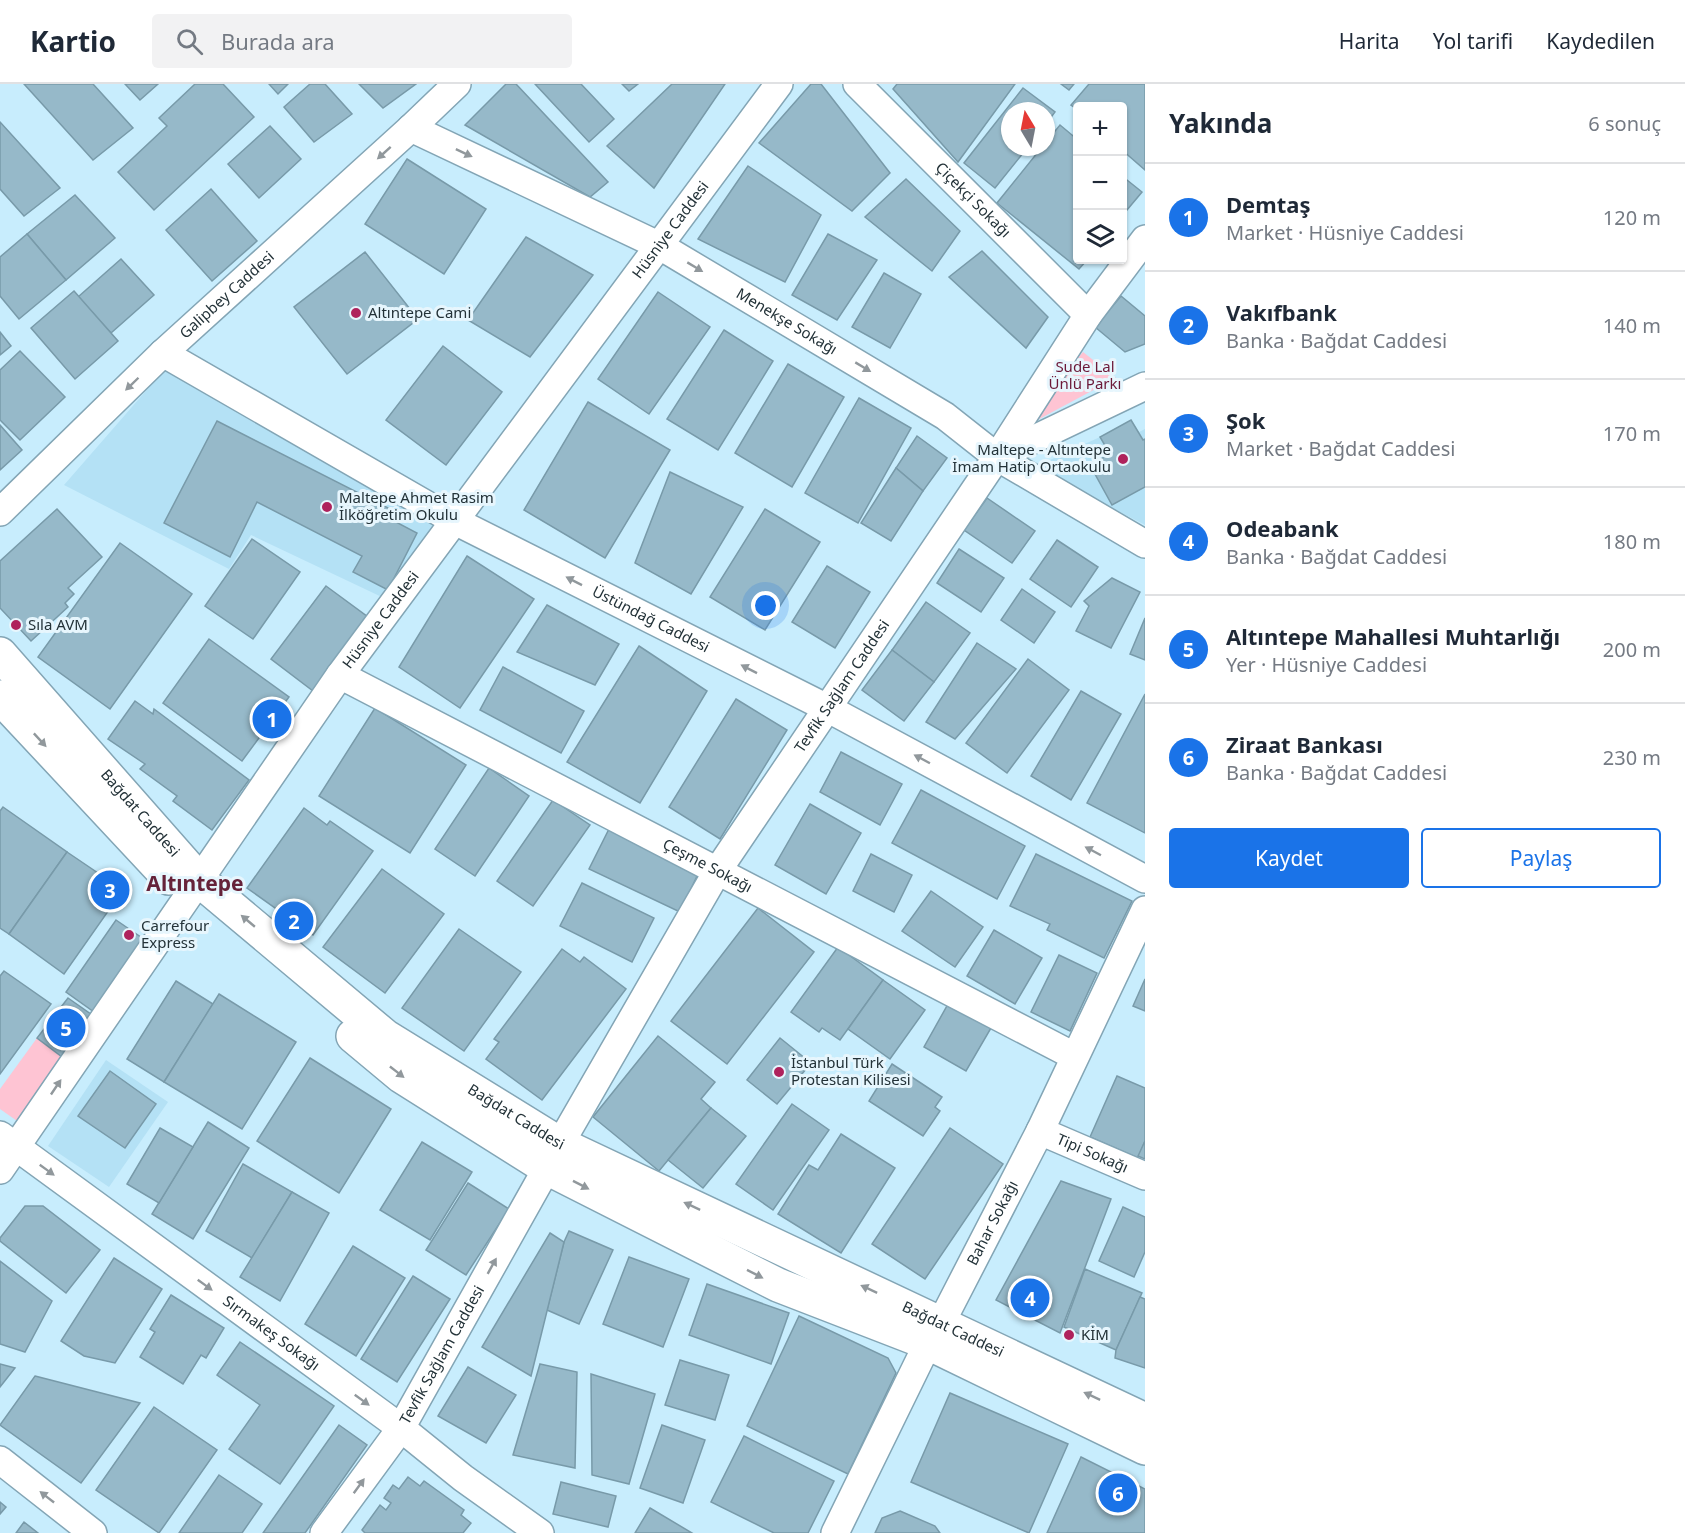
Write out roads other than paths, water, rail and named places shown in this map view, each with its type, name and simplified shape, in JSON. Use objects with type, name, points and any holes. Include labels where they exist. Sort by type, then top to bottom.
[{"type":"main road","name":"Bağdat Caddesi","points":[[0,654],[193,888]]},
{"type":"main road","name":"Bağdat Caddesi","points":[[0,697],[193,888],[400,1076],[554,1156],[778,1286],[934,1333],[1024,1365],[1145,1420]]},
{"type":"main road","name":"Bağdat Caddesi","points":[[934,1333],[1145,1448]]},
{"type":"street","name":"Galipbey Caddesi","points":[[0,512],[163,353],[457,84]]},
{"type":"street","name":"Hüsniye Caddesi","points":[[0,1170],[8,1141],[193,888],[340,675],[779,84]]},
{"type":"street","name":"Çiçekçi Sokağı","points":[[857,84],[1088,315]]},
{"type":"street","name":"Menekşe Sokağı","points":[[411,128],[660,246],[945,416],[997,457],[1145,544]]},
{"type":"street","name":"Tevfik Sağlam Caddesi","points":[[324,1533],[401,1428],[718,870],[997,457],[1088,315],[1145,239]]},
{"type":"street","name":"Üstündağ Caddesi","points":[[163,353],[453,520],[827,708],[1145,879]]},
{"type":"street","points":[[997,457],[1145,386]]},
{"type":"street","name":"Çeşme Sokağı","points":[[340,675],[1074,1056]]},
{"type":"street","name":"Bahar Sokağı","points":[[834,1533],[934,1333],[1040,1131],[1145,910]]},
{"type":"street","name":"Tipi Sokağı","points":[[1040,1131],[1145,1176]]},
{"type":"street","name":"Sırmakeş Sokağı","points":[[8,1141],[401,1428],[463,1478],[540,1533]]},
{"type":"street","points":[[0,1460],[93,1533]]},
{"type":"place","name":"Altıntepe Cami","points":[[356,313]]},
{"type":"place","name":"Maltepe - Altıntepe İmam Hatip Ortaokulu","points":[[1123,459]]},
{"type":"place","name":"Maltepe Ahmet Rasim İlköğretim Okulu","points":[[327,507]]},
{"type":"place","name":"Sıla AVM","points":[[16,625]]},
{"type":"place","name":"Demtaş","points":[[272,719]]},
{"type":"place","name":"Şok","points":[[110,890]]},
{"type":"place","name":"Vakıfbank","points":[[294,921]]},
{"type":"place","name":"Carrefour Express","points":[[129,935]]},
{"type":"place","name":"Altıntepe Mahallesi Muhtarlığı","points":[[66,1028]]},
{"type":"place","name":"İstanbul Türk Protestan Kilisesi","points":[[779,1072]]},
{"type":"place","name":"Odeabank","points":[[1030,1298]]},
{"type":"place","name":"KİM","points":[[1069,1335]]},
{"type":"place","name":"Ziraat Bankası","points":[[1118,1493]]},
{"type":"district","name":"Altıntepe","points":[[195,884]]},
{"type":"park label","name":"Sude Lal Ünlü Parkı","points":[[1085,376]]}]
